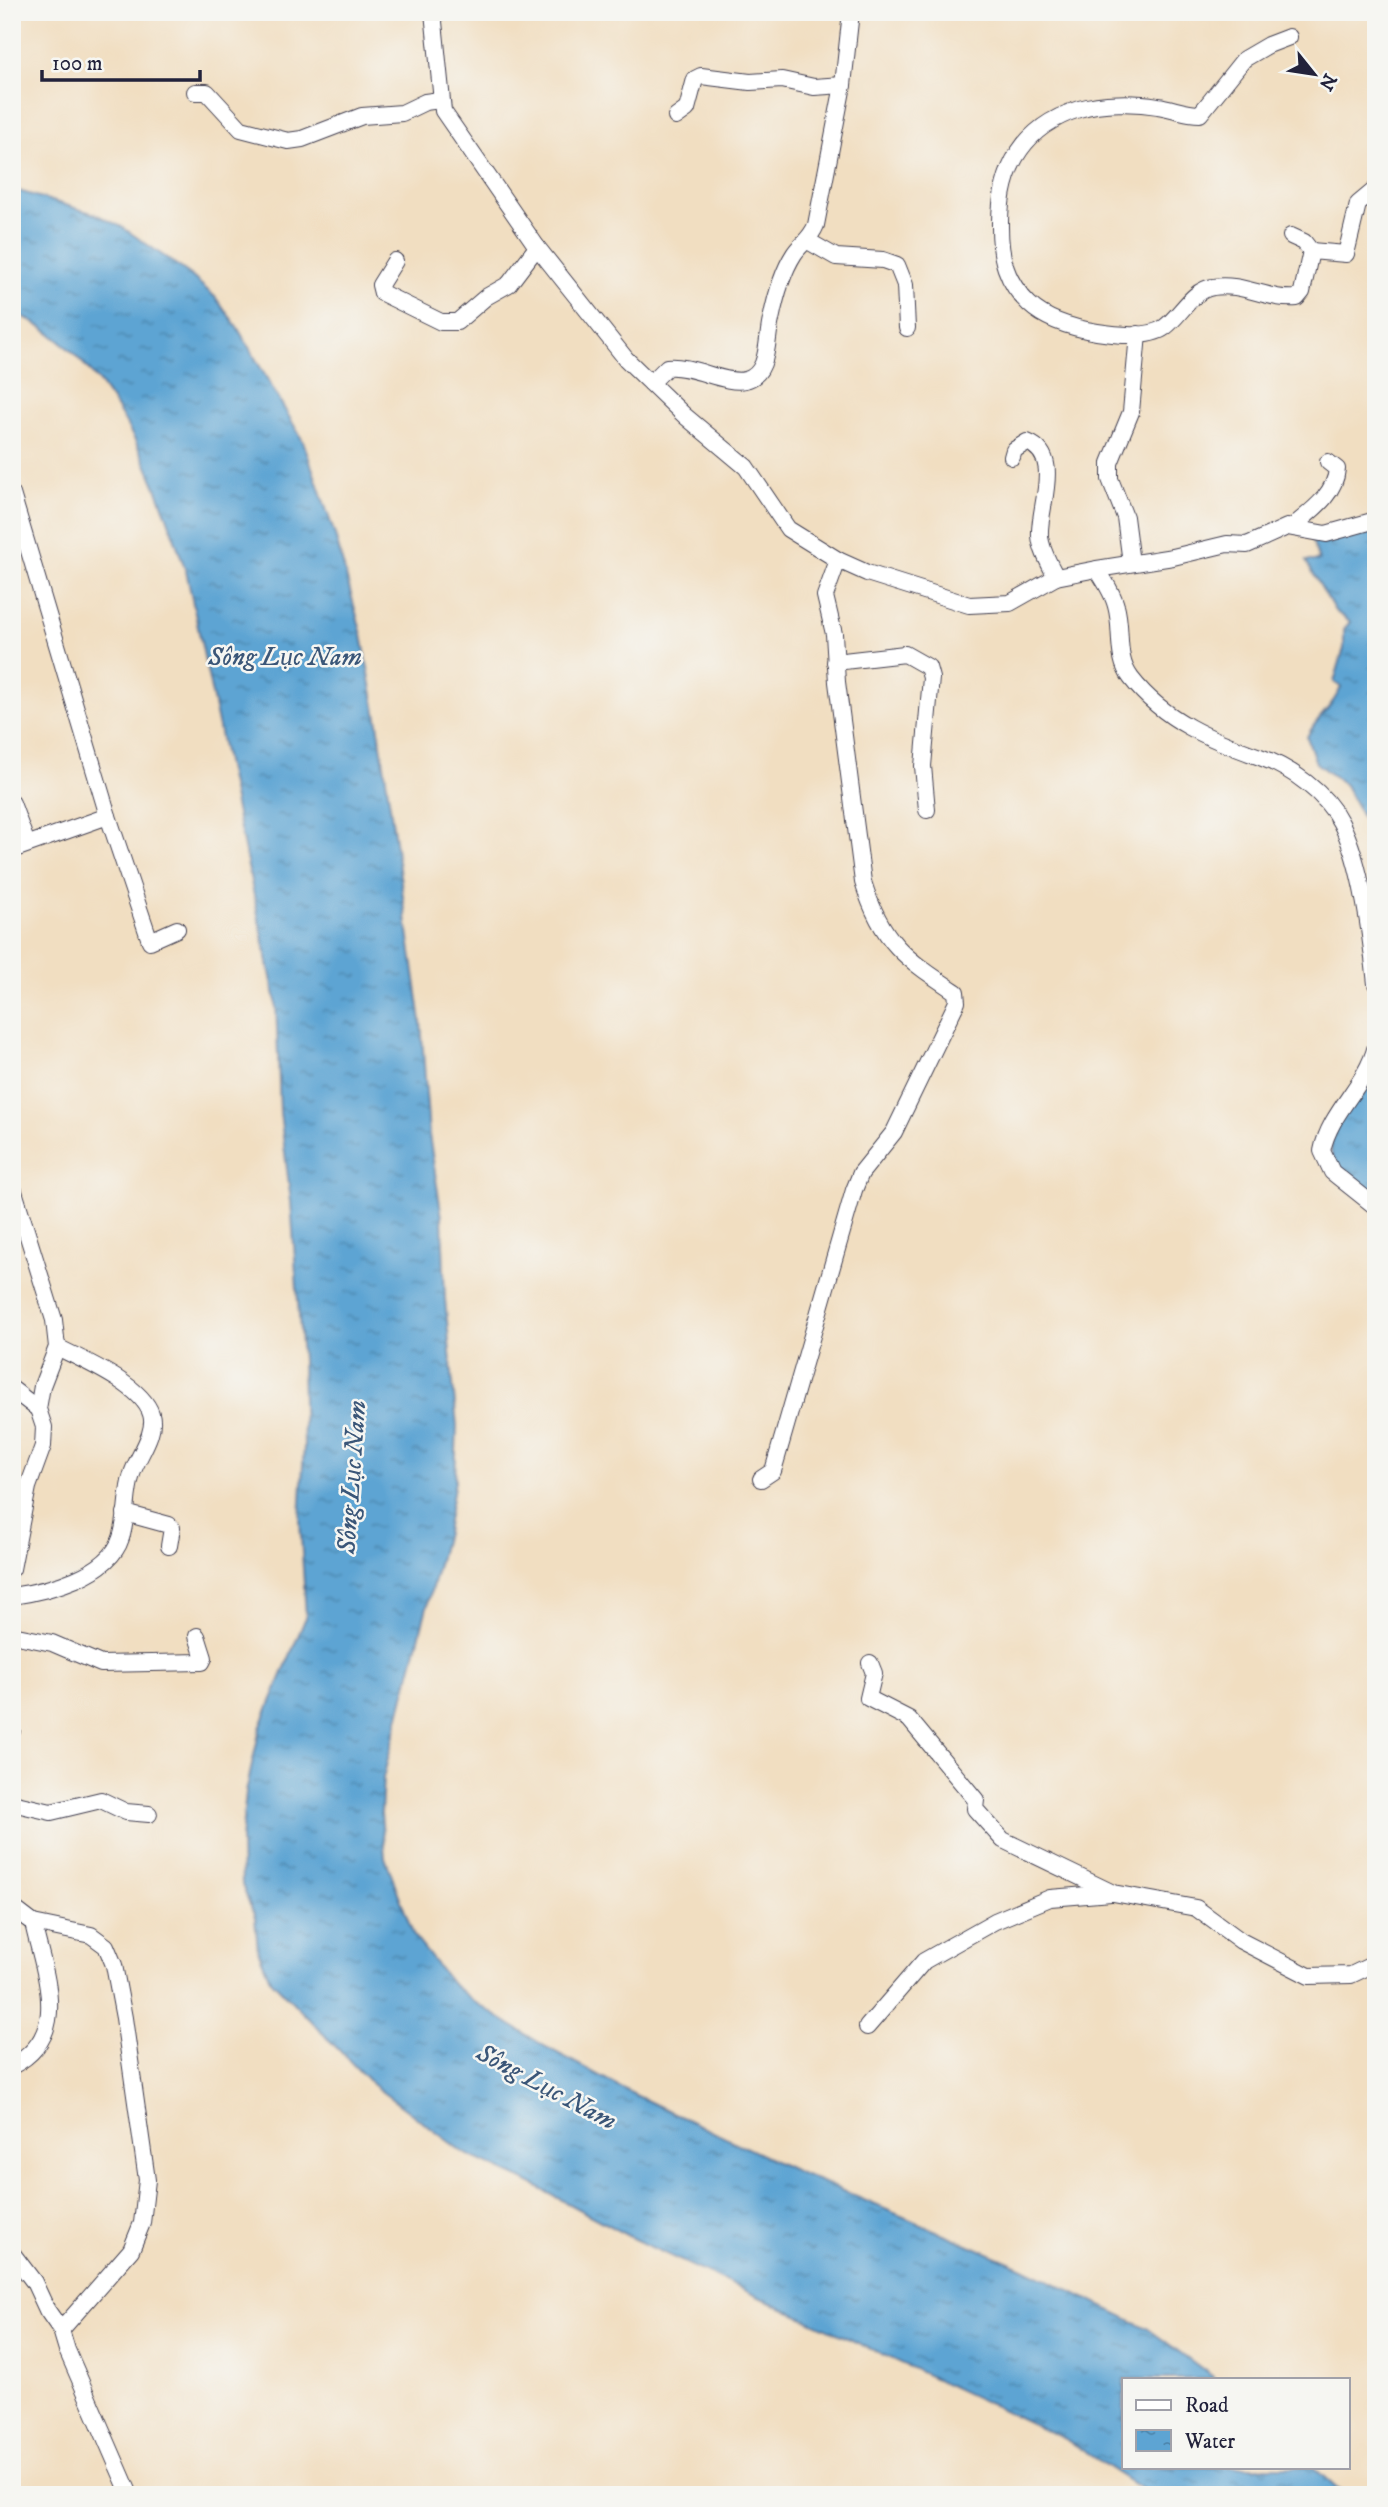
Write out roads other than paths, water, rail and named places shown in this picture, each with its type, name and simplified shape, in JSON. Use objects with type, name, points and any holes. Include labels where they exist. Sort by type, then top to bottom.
[{"type":"street","points":[[433,12],[440,100],[446,117],[537,247],[618,349],[651,383],[746,467],[788,529],[838,560],[867,573],[969,605],[1010,603],[1056,577],[1227,544],[1247,545],[1292,527],[1324,500],[1337,468],[1328,462]]},
{"type":"street","points":[[651,383],[663,368],[672,366],[740,380],[752,377],[766,356],[771,317],[793,256],[808,241],[817,225],[843,85],[851,12]]},
{"type":"street","points":[[1289,37],[1268,44],[1244,58],[1202,113],[1156,105],[1107,104],[1079,109],[1039,131],[1025,143],[1006,173],[999,216],[1002,260],[1008,277],[1024,298],[1042,314],[1062,323],[1101,333],[1138,334],[1164,327],[1182,307],[1210,287],[1244,287],[1297,298],[1302,292],[1311,251]]},
{"type":"street","points":[[676,117],[687,109],[695,79],[701,76],[750,82],[782,80],[814,87],[843,85]]},
{"type":"street","points":[[195,92],[203,89],[207,92],[241,129],[288,141],[303,139],[362,116],[402,113],[425,102],[440,100]]},
{"type":"street","points":[[1291,236],[1304,242],[1311,251],[1346,254],[1359,204],[1376,189]]},
{"type":"street","points":[[808,241],[836,257],[883,260],[897,265],[905,285],[907,328]]},
{"type":"street","points":[[395,261],[380,285],[382,293],[442,321],[452,323],[462,319],[486,297],[509,284],[537,247]]},
{"type":"street","points":[[1130,563],[1125,517],[1110,479],[1110,463],[1131,412],[1138,334]]},
{"type":"street","points":[[1012,457],[1014,450],[1027,442],[1044,454],[1047,468],[1040,539],[1056,577]]},
{"type":"street","points":[[14,502],[108,816],[150,941],[177,929]]},
{"type":"street","points":[[1292,527],[1307,533],[1325,534],[1376,520]]},
{"type":"street","points":[[761,1479],[773,1471],[857,1182],[894,1132],[957,1002],[956,992],[914,963],[890,942],[872,911],[860,859],[835,662],[834,634],[825,596],[838,560]]},
{"type":"street","points":[[1097,569],[1116,606],[1122,662],[1130,678],[1174,718],[1201,735],[1286,770],[1334,811],[1347,838],[1362,896],[1376,984]]},
{"type":"street","points":[[835,662],[905,654],[928,667],[931,678],[923,766],[927,810]]},
{"type":"street","points":[[12,803],[20,847],[108,816]]},
{"type":"street","points":[[1376,1046],[1359,1084],[1332,1122],[1322,1151],[1332,1171],[1376,1207]]},
{"type":"street","points":[[12,1569],[28,1487],[43,1446],[44,1427],[38,1409],[46,1371],[57,1347],[54,1320],[13,1189]]},
{"type":"street","points":[[12,1596],[56,1588],[106,1559],[121,1538],[127,1489],[150,1435],[151,1414],[137,1394],[102,1370],[57,1347]]},
{"type":"street","points":[[12,1389],[38,1409]]},
{"type":"street","points":[[125,1513],[169,1525],[172,1528],[169,1546]]},
{"type":"street","points":[[12,1635],[52,1643],[86,1659],[109,1665],[202,1662],[204,1658],[197,1636]]},
{"type":"street","points":[[870,1663],[874,1672],[868,1698],[901,1714],[917,1726],[938,1757],[976,1800],[975,1809],[997,1835],[1113,1893]]},
{"type":"street","points":[[12,1694],[12,1731]]},
{"type":"street","points":[[12,1802],[51,1812],[101,1800],[127,1812],[149,1814]]},
{"type":"street","points":[[867,2027],[924,1961],[995,1921],[1050,1898],[1113,1893],[1196,1908],[1241,1941],[1309,1976],[1351,1976],[1376,1964]]},
{"type":"street","points":[[12,1907],[24,1923],[49,1997],[49,2026],[30,2055],[12,2066]]},
{"type":"street","points":[[24,1923],[91,1935],[106,1945],[114,1965],[124,2018],[147,2180],[142,2223],[131,2250],[61,2330]]},
{"type":"street","points":[[12,2253],[34,2282],[47,2310],[61,2330],[130,2495]]},
{"type":"water","name":"Sông Lục Nam","points":[[12,189],[95,214],[122,227],[188,273],[215,297],[236,325],[303,441],[335,535],[362,635],[378,723],[421,1021],[429,1135],[442,1217],[445,1299],[457,1426],[455,1480],[446,1533],[383,1778],[381,1813],[385,1857],[414,1936],[451,1983],[476,2003],[546,2047],[631,2093],[791,2169],[1021,2267],[1147,2328],[1215,2378],[1122,2378],[1122,2468],[1314,2468],[1344,2495],[1151,2495],[1065,2439],[634,2239],[526,2181],[464,2153],[373,2085],[270,1979],[258,1950],[255,1917],[242,1885],[241,1839],[246,1792],[260,1728],[306,1617],[300,1520],[304,1446],[302,1360],[291,1202],[280,1112],[276,1001],[187,575],[160,498],[126,423],[104,389],[78,358],[48,331],[12,311]]},
{"type":"water","points":[[1376,521],[1376,843],[1345,785],[1316,763],[1307,737],[1341,687],[1334,682],[1344,648],[1344,629],[1350,622],[1335,611],[1306,561],[1319,561],[1312,539]]},
{"type":"water","points":[[1376,1081],[1376,1196],[1340,1170],[1333,1159],[1331,1147],[1340,1122]]}]
